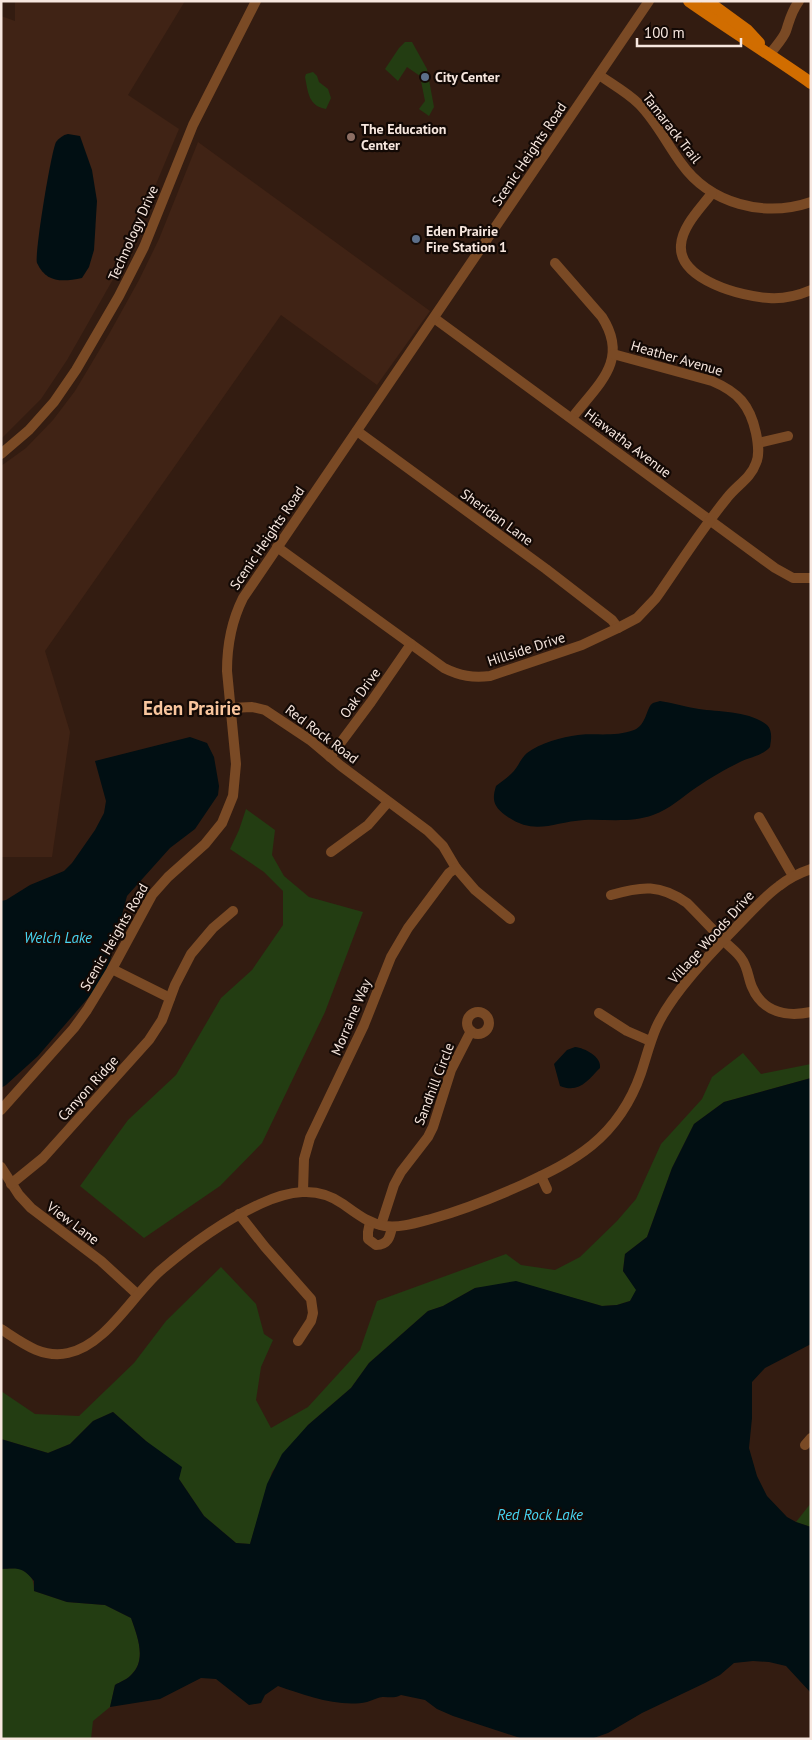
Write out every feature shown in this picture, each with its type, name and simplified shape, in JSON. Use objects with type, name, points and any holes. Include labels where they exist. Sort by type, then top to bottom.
[{"type":"main road","points":[[689,1],[741,38],[770,54],[811,82]]},
{"type":"main road","points":[[707,1],[747,30],[770,54]]},
{"type":"street","name":"Technology Drive","points":[[1,454],[29,430],[54,402],[76,370],[119,296],[144,247],[193,125],[256,1]]},
{"type":"street","name":"Scenic Heights Road","points":[[1,1110],[74,1028],[94,1001],[152,895],[168,877],[210,839],[222,823],[233,796],[236,764],[227,656],[232,626],[243,598],[649,1]]},
{"type":"street","points":[[770,54],[786,30],[790,15],[799,1]]},
{"type":"street","name":"Tamarack Trail","points":[[599,75],[639,104],[682,165],[698,182],[712,193],[731,202],[766,208],[811,202]]},
{"type":"street","points":[[712,193],[686,229],[682,238],[682,257],[694,273],[708,282],[724,288],[768,298],[784,298],[800,295],[811,290]]},
{"type":"street","points":[[555,263],[606,322],[613,338],[612,362],[606,375],[572,418]]},
{"type":"street","name":"Hiawatha Avenue","points":[[434,318],[572,418],[709,521],[785,574],[793,578],[811,578]]},
{"type":"street","name":"Heather Avenue","points":[[613,354],[712,380],[735,393],[744,402],[751,414],[758,443],[756,463],[752,472],[734,489],[709,521]]},
{"type":"street","name":"Sheridan Lane","points":[[357,431],[538,563],[612,620],[618,628]]},
{"type":"street","points":[[758,443],[788,436]]},
{"type":"street","name":"Hillside Drive","points":[[277,547],[454,673],[478,677],[490,676],[582,645],[637,618],[656,598],[709,521]]},
{"type":"street","name":"Oak Drive","points":[[330,757],[411,644]]},
{"type":"street","name":"Red Rock Road","points":[[231,708],[252,707],[265,710],[298,731],[428,831],[442,846],[456,868],[475,890],[510,919]]},
{"type":"street","points":[[331,852],[368,825],[388,802]]},
{"type":"street","points":[[759,817],[793,876]]},
{"type":"street","name":"Morraine Way","points":[[303,1191],[304,1159],[310,1138],[364,1025],[391,958],[408,928],[449,873],[456,868]]},
{"type":"street","name":"Village Woods Drive","points":[[1,1329],[33,1349],[60,1359],[77,1351],[98,1339],[160,1271],[239,1214],[281,1195],[303,1191],[319,1193],[333,1198],[376,1224],[392,1227],[409,1225],[473,1207],[541,1176],[578,1155],[610,1128],[623,1112],[633,1094],[650,1041],[663,1014],[701,966],[771,892],[793,876],[811,868]]},
{"type":"street","points":[[611,895],[634,888],[668,892],[686,903],[743,960],[752,987],[764,1004],[773,1010],[785,1014],[797,1015],[811,1012]]},
{"type":"street","name":"Canyon Ridge","points":[[11,1184],[44,1158],[145,1045],[162,1020],[174,985],[191,954],[213,928],[233,911]]},
{"type":"street","points":[[112,970],[170,998]]},
{"type":"street","points":[[598,1013],[627,1031],[650,1041]]},
{"type":"street","name":"Sandhill Circle","points":[[376,1224],[401,1172],[428,1137],[433,1127],[451,1070],[471,1031]]},
{"type":"street","name":"View Lane","points":[[1,1167],[11,1184],[31,1208],[101,1261],[137,1294]]},
{"type":"street","points":[[541,1176],[547,1189]]},
{"type":"street","points":[[239,1214],[311,1299],[314,1306],[311,1321],[298,1341]]},
{"type":"street","points":[[376,1224],[368,1239],[376,1245],[384,1244],[387,1241],[392,1227]]},
{"type":"shaded area","points":[[15,1],[185,1],[128,95],[179,129],[146,208],[124,260],[67,360],[41,399],[1,439],[1,16],[15,21]]},
{"type":"shaded area","points":[[198,142],[430,311],[377,385],[281,315],[45,651],[70,732],[52,857],[1,857],[1,466],[26,448],[53,420],[75,391],[139,280],[159,239]]},
{"type":"green space","points":[[405,42],[412,42],[427,69],[434,107],[429,116],[419,109],[425,101],[420,76],[407,67],[398,81],[385,69]]},
{"type":"green space","points":[[313,72],[319,82],[328,89],[331,98],[326,109],[316,105],[308,92],[305,77],[306,74]]},
{"type":"green space","points":[[246,809],[275,830],[272,855],[284,876],[309,897],[363,912],[325,1012],[262,1143],[220,1186],[144,1238],[80,1186],[128,1120],[176,1075],[221,998],[252,970],[283,925],[283,891],[264,872],[230,849]]},
{"type":"green space","points":[[743,1053],[761,1074],[811,1064],[811,1078],[724,1102],[694,1124],[672,1168],[647,1237],[625,1254],[623,1271],[637,1290],[630,1301],[617,1305],[602,1306],[531,1286],[487,1287],[475,1288],[443,1306],[428,1311],[369,1363],[351,1388],[308,1425],[272,1472],[250,1544],[236,1543],[204,1516],[179,1479],[146,1441],[113,1412],[93,1421],[70,1444],[48,1453],[1,1439],[1,1391],[35,1414],[79,1416],[134,1363],[166,1321],[221,1267],[256,1304],[264,1334],[273,1340],[261,1367],[256,1400],[271,1428],[308,1407],[360,1350],[377,1301],[506,1254],[521,1265],[555,1270],[580,1257],[617,1221],[636,1199],[661,1144],[702,1099],[712,1077]]},
{"type":"green space","points":[[811,1503],[811,1527],[796,1522]]},
{"type":"green space","points":[[19,1568],[31,1577],[34,1591],[67,1602],[105,1605],[131,1618],[140,1654],[137,1668],[130,1676],[115,1685],[110,1707],[93,1721],[91,1739],[1,1739],[1,1569]]},
{"type":"water","points":[[68,134],[80,136],[92,170],[97,201],[94,250],[89,267],[82,278],[55,280],[45,274],[37,263],[38,242],[50,164],[56,142]]},
{"type":"water","points":[[660,701],[734,713],[760,720],[769,727],[771,736],[770,747],[760,754],[740,762],[713,777],[665,810],[645,817],[628,820],[573,821],[535,827],[516,822],[498,809],[494,802],[496,786],[513,772],[525,755],[532,749],[551,741],[572,736],[613,734],[634,730],[644,720],[651,705]]},
{"type":"water","name":"Welch Lake","points":[[190,737],[207,743],[214,757],[219,786],[218,795],[195,829],[170,848],[127,896],[110,961],[101,983],[38,1056],[1,1088],[1,901],[6,900],[30,885],[64,871],[72,863],[95,830],[104,813],[106,801],[95,761]]},
{"type":"water","points":[[575,1047],[583,1049],[596,1057],[600,1068],[578,1087],[567,1088],[560,1086],[554,1064],[567,1050]]},
{"type":"water","name":"Red Rock Lake","points":[[811,1078],[811,1344],[765,1368],[752,1382],[752,1418],[749,1448],[757,1476],[767,1496],[787,1517],[811,1527],[811,1693],[786,1666],[753,1661],[734,1663],[720,1675],[705,1683],[642,1713],[608,1733],[591,1739],[523,1739],[453,1716],[437,1709],[425,1700],[401,1695],[381,1697],[367,1702],[345,1703],[322,1700],[278,1686],[265,1695],[261,1703],[249,1705],[216,1679],[201,1678],[160,1699],[110,1707],[115,1685],[130,1676],[137,1668],[139,1661],[139,1647],[131,1618],[105,1605],[67,1602],[34,1591],[34,1581],[27,1573],[20,1569],[1,1569],[1,1439],[48,1453],[70,1444],[93,1421],[113,1412],[146,1441],[182,1467],[179,1479],[204,1516],[236,1543],[250,1544],[267,1484],[282,1454],[308,1425],[351,1388],[369,1363],[428,1311],[443,1306],[475,1288],[516,1281],[602,1306],[617,1305],[630,1301],[636,1290],[623,1271],[625,1254],[647,1237],[672,1168],[694,1124],[724,1102]]},
{"type":"place","name":"City Center","points":[[425,77]]},
{"type":"place","name":"The Education Center","points":[[351,137]]},
{"type":"place","name":"Eden Prairie Fire Station 1","points":[[416,239]]},
{"type":"district","name":"Eden Prairie","points":[[192,708]]}]
